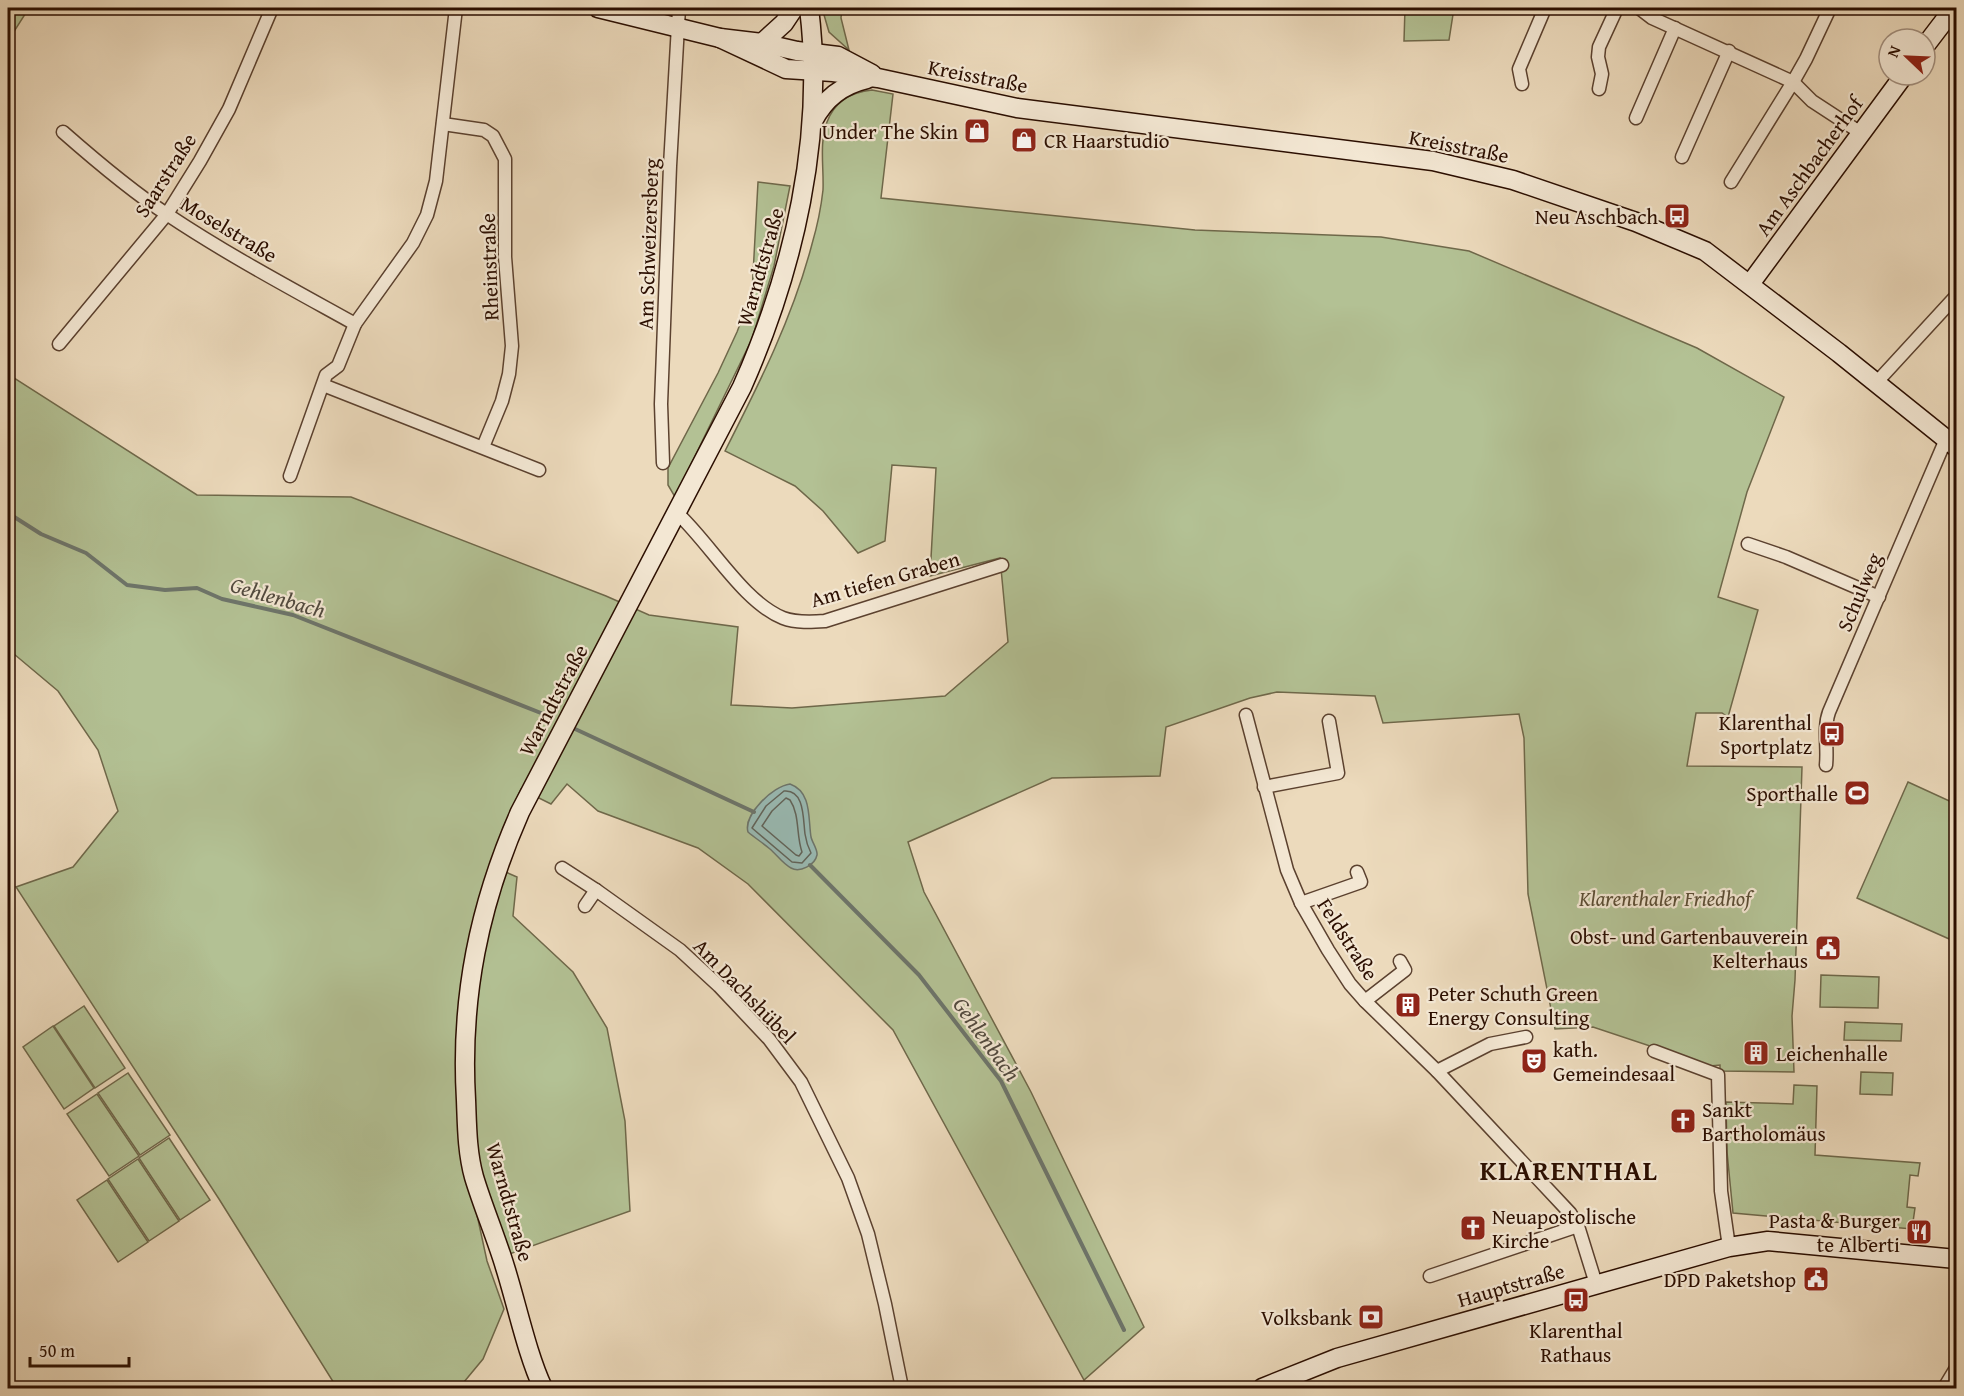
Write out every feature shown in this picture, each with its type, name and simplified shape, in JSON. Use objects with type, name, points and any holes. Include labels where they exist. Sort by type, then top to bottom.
[{"type":"street","name":"Saarstraße","points":[[59,344],[166,214],[200,161],[229,109],[272,8]]},
{"type":"street","points":[[290,476],[326,375],[338,366],[355,324],[413,243],[427,215],[436,181],[456,8]]},
{"type":"street","name":"Kreisstraße","points":[[598,8],[720,38],[762,43],[797,51],[825,53],[843,58],[876,78]]},
{"type":"street","name":"Am Schweizersberg","points":[[663,462],[661,404],[679,8]]},
{"type":"street","points":[[762,43],[784,23],[794,8]]},
{"type":"street","points":[[810,8],[813,52]]},
{"type":"street","points":[[1522,84],[1519,69],[1545,8]]},
{"type":"street","points":[[1599,89],[1602,74],[1598,57],[1599,47],[1617,8]]},
{"type":"street","points":[[1639,8],[1652,18],[1793,82],[1812,100],[1861,133]]},
{"type":"street","points":[[1731,182],[1793,82],[1830,8]]},
{"type":"street","points":[[1937,30],[1954,8]]},
{"type":"street","points":[[1636,118],[1675,28]]},
{"type":"street","name":"Kreisstraße","points":[[720,38],[786,69],[876,78],[1017,108],[1433,161],[1513,180],[1665,233],[1705,251],[1951,443]]},
{"type":"street","points":[[1682,157],[1729,51]]},
{"type":"street","name":"Warndtstraße","points":[[543,1389],[472,1166],[468,1136],[464,1076],[465,1018],[482,917],[520,812],[742,387],[762,343],[776,302],[801,203],[812,123],[813,52]]},
{"type":"street","points":[[812,123],[821,108],[838,91],[855,82],[876,78]]},
{"type":"street","name":"Am Aschbacherhof","points":[[1750,284],[1895,87]]},
{"type":"street","name":"Rheinstraße","points":[[443,124],[484,130],[493,135],[505,159],[505,257],[512,346],[509,374],[502,401],[483,447]]},
{"type":"street","name":"Moselstraße","points":[[63,132],[166,214],[355,324]]},
{"type":"street","points":[[1876,383],[1956,296]]},
{"type":"street","points":[[323,385],[538,470]]},
{"type":"street","name":"Schulweg","points":[[1826,765],[1828,751],[1826,720],[1878,597],[1951,443]]},
{"type":"street","name":"Am tiefen Graben","points":[[676,513],[694,529],[752,597],[784,618],[806,622],[825,621],[1002,565]]},
{"type":"street","points":[[1748,544],[1786,557],[1878,597]]},
{"type":"street","name":"Feldstraße","points":[[1246,715],[1287,870],[1301,903],[1339,967],[1365,1001],[1437,1071],[1570,1213],[1578,1226],[1596,1284]]},
{"type":"street","points":[[1264,787],[1338,773],[1329,721]]},
{"type":"street","name":"Am Dachshübel","points":[[562,868],[597,890],[680,950],[719,986],[769,1039],[801,1082],[848,1178],[868,1234],[902,1389]]},
{"type":"street","points":[[1301,903],[1361,882],[1357,872]]},
{"type":"street","points":[[585,906],[597,890]]},
{"type":"street","points":[[1365,1001],[1406,970],[1400,961]]},
{"type":"street","points":[[1437,1071],[1490,1044],[1506,1039],[1526,1037]]},
{"type":"street","points":[[1654,1052],[1718,1075],[1721,1191],[1730,1247]]},
{"type":"street","points":[[1430,1276],[1578,1226]]},
{"type":"street","name":"Hauptstraße","points":[[1262,1389],[1337,1358],[1730,1247],[1768,1241],[1956,1259]]},
{"type":"street","points":[[1944,1389],[1956,1368]]},
{"type":"green space","points":[[8,8],[29,8],[8,41]]},
{"type":"green space","points":[[822,8],[842,8],[841,18],[849,50],[829,32]]},
{"type":"green space","points":[[1405,8],[1454,8],[1449,40],[1404,41]]},
{"type":"green space","name":"Klarenthaler Friedhof","points":[[872,90],[893,94],[881,198],[1195,230],[1381,237],[1469,251],[1697,348],[1784,397],[1747,492],[1718,597],[1758,610],[1728,717],[1722,713],[1696,713],[1687,766],[1802,767],[1792,1016],[1794,1072],[1720,1071],[1720,1065],[1710,1066],[1593,1027],[1555,1029],[1528,894],[1524,738],[1519,714],[1383,723],[1375,696],[1277,692],[1250,698],[1166,727],[1160,776],[1052,778],[908,842],[924,892],[1031,1092],[1144,1327],[1084,1380],[893,1030],[748,884],[698,848],[598,811],[567,784],[551,804],[521,789],[502,831],[477,917],[469,1178],[487,1261],[504,1309],[483,1359],[459,1388],[337,1388],[219,1199],[16,887],[73,867],[118,811],[98,750],[58,691],[8,649],[8,374],[197,495],[351,497],[606,596],[649,615],[738,627],[731,705],[792,708],[945,696],[1008,642],[1000,558],[930,576],[936,468],[892,465],[885,541],[858,553],[823,511],[795,486],[725,451],[774,350],[804,271],[821,204],[822,147],[827,122],[839,103],[851,95]]},
{"type":"green space","points":[[758,182],[790,186],[774,266],[752,339],[675,497],[668,485],[668,468],[718,373],[752,293]]},
{"type":"green space","points":[[1908,782],[1956,804],[1956,942],[1857,898]]},
{"type":"green space","points":[[501,870],[517,877],[513,916],[573,972],[607,1028],[625,1121],[630,1211],[501,1257],[478,1174],[470,1019]]},
{"type":"green space","points":[[1821,975],[1879,977],[1878,1008],[1820,1007]]},
{"type":"green space","points":[[84,1006],[125,1068],[95,1088],[54,1026]]},
{"type":"green space","points":[[1845,1022],[1902,1024],[1901,1041],[1844,1040]]},
{"type":"green space","points":[[53,1026],[94,1088],[64,1109],[23,1047]]},
{"type":"green space","points":[[1861,1072],[1893,1073],[1892,1095],[1860,1094]]},
{"type":"green space","points":[[128,1073],[170,1135],[140,1155],[98,1093]]},
{"type":"green space","points":[[1794,1085],[1817,1086],[1815,1155],[1920,1163],[1918,1176],[1910,1175],[1907,1207],[1915,1208],[1912,1229],[1733,1213],[1727,1152],[1726,1102],[1793,1104]]},
{"type":"green space","points":[[97,1094],[139,1156],[109,1176],[67,1114]]},
{"type":"green space","points":[[169,1138],[210,1200],[180,1220],[139,1158]]},
{"type":"green space","points":[[138,1159],[179,1221],[149,1241],[108,1179]]},
{"type":"green space","points":[[107,1180],[148,1242],[118,1262],[77,1200]]},
{"type":"water","points":[[790,784],[797,788],[806,799],[811,837],[817,853],[816,859],[803,869],[788,866],[748,832],[750,818],[761,802],[776,790]]},
{"type":"waterway","name":"Gehlenbach","points":[[8,513],[41,534],[86,553],[127,585],[165,590],[197,588],[222,599],[293,615],[546,715]]},
{"type":"waterway","name":"Gehlenbach","points":[[573,728],[754,812]]},
{"type":"waterway","name":"Gehlenbach","points":[[810,865],[919,975],[1001,1081],[1124,1330]]},
{"type":"place","name":"Under The Skin","points":[[977,131]]},
{"type":"place","name":"CR Haarstudio","points":[[1024,140]]},
{"type":"place","name":"Neu Aschbach","points":[[1677,216]]},
{"type":"place","name":"Klarenthal Sportplatz","points":[[1832,734]]},
{"type":"place","name":"Sporthalle","points":[[1857,793]]},
{"type":"place","name":"Obst- und Gartenbauverein Kelterhaus","points":[[1828,948]]},
{"type":"place","name":"Peter Schuth Green Energy Consulting","points":[[1408,1005]]},
{"type":"place","name":"Leichenhalle","points":[[1756,1053]]},
{"type":"place","name":"kath. Gemeindesaal","points":[[1534,1061]]},
{"type":"place","name":"Sankt Bartholomäus","points":[[1683,1121]]},
{"type":"place","name":"Neuapostolische Kirche","points":[[1473,1228]]},
{"type":"place","name":"Pasta & Burger te Alberti","points":[[1919,1232]]},
{"type":"place","name":"DPD Paketshop","points":[[1816,1279]]},
{"type":"place","name":"Klarenthal Rathaus","points":[[1576,1300]]},
{"type":"place","name":"Volksbank","points":[[1371,1317]]},
{"type":"district","name":"KLARENTHAL","points":[[1569,1170]]}]
